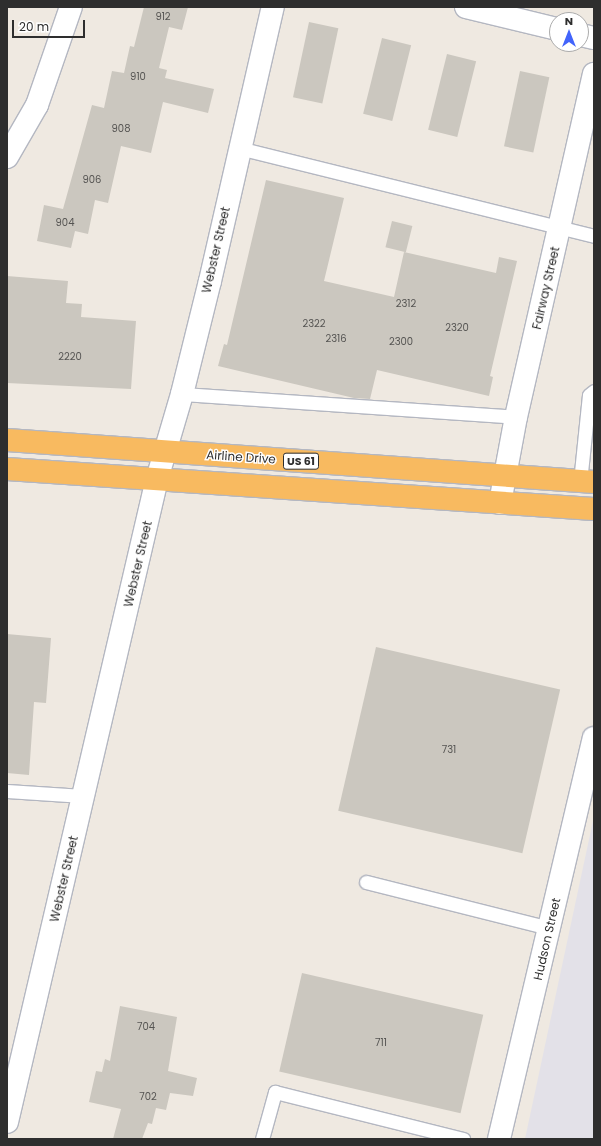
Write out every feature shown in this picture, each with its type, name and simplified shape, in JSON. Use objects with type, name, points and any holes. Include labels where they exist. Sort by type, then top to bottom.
[{"type":"highway","name":"Airline Drive","points":[[7,440],[587,482]]},
{"type":"highway","name":"US 61","points":[[7,469],[594,509]]},
{"type":"street","points":[[7,157],[37,105],[71,7]]},
{"type":"street","name":"Webster Street","points":[[7,1122],[157,479],[182,394],[273,7]]},
{"type":"street","points":[[466,7],[549,27]]},
{"type":"street","name":"Fairway Street","points":[[500,503],[516,417],[560,229],[594,74]]},
{"type":"street","name":"Hudson Street","points":[[499,1139],[594,738]]},
{"type":"lane","points":[[239,148],[560,229],[594,236]]},
{"type":"lane","points":[[587,482],[589,395],[594,390]]},
{"type":"lane","points":[[182,394],[516,417]]},
{"type":"lane","points":[[7,791],[83,796]]},
{"type":"lane","points":[[366,882],[549,928]]},
{"type":"lane","points":[[262,1139],[275,1092],[463,1139]]},
{"type":"shaded area","points":[[594,816],[594,1139],[525,1139]]},
{"type":"building","points":[[144,7],[188,7],[182,30],[169,27],[159,68],[167,70],[165,78],[214,89],[208,113],[163,102],[151,153],[121,146],[108,203],[95,200],[88,234],[75,231],[71,248],[37,241],[44,205],[63,209],[92,105],[104,108],[112,71],[124,73],[130,46],[134,47]]},
{"type":"building","points":[[309,22],[338,28],[322,104],[293,97]]},
{"type":"building","points":[[382,38],[411,45],[392,121],[363,114]]},
{"type":"building","points":[[447,54],[476,61],[457,137],[428,130]]},
{"type":"building","points":[[520,71],[549,77],[533,153],[504,146]]},
{"type":"building","points":[[266,180],[344,198],[324,281],[394,297],[404,252],[496,273],[499,257],[517,261],[490,376],[493,377],[489,396],[377,370],[370,399],[354,398],[218,366],[224,344],[227,345]]},
{"type":"building","points":[[392,221],[412,226],[406,252],[385,247]]},
{"type":"building","points":[[7,276],[68,281],[66,303],[82,304],[81,317],[136,321],[131,389],[7,383]]},
{"type":"building","points":[[7,634],[51,638],[46,703],[34,702],[29,775],[7,773]]},
{"type":"building","points":[[376,647],[560,690],[522,853],[338,811]]},
{"type":"building","points":[[302,973],[483,1015],[461,1113],[279,1071]]},
{"type":"building","points":[[120,1006],[177,1017],[168,1071],[197,1078],[193,1096],[170,1093],[166,1110],[156,1108],[152,1124],[148,1123],[142,1139],[113,1139],[121,1109],[89,1102],[96,1071],[102,1072],[105,1059],[110,1061]]}]
